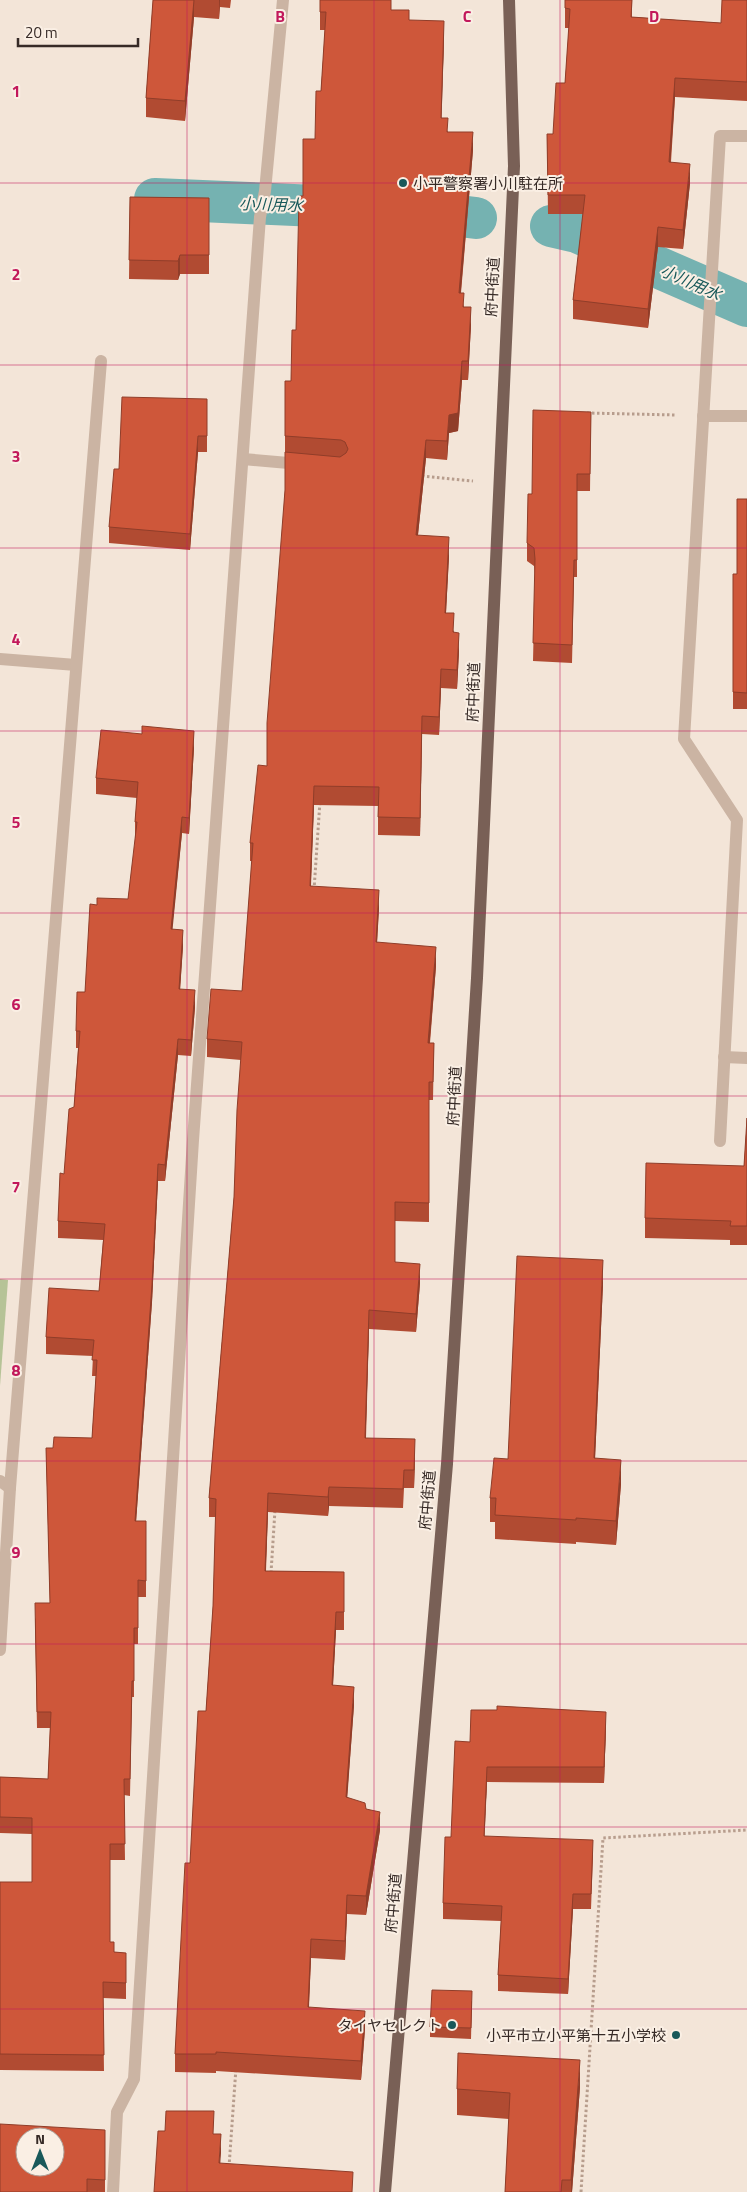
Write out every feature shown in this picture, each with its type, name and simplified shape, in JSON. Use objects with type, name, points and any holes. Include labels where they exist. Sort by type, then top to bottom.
[{"type":"main road","name":"府中街道","points":[[385,2192],[447,1464],[477,978],[514,166],[509,0]]},
{"type":"street","points":[[113,2192],[118,2112],[134,2079],[193,1140],[260,217],[265,191],[283,0]]},
{"type":"street","points":[[720,1141],[737,820],[684,738],[720,136],[747,136]]},
{"type":"street","points":[[0,1650],[5,1484],[101,361]]},
{"type":"street","points":[[703,416],[747,416]]},
{"type":"street","points":[[243,459],[311,465]]},
{"type":"street","points":[[0,659],[76,664]]},
{"type":"street","points":[[724,1057],[747,1058]]},
{"type":"path","points":[[584,412],[703,416]]},
{"type":"path","points":[[416,475],[473,481]]},
{"type":"path","points":[[314,893],[320,794]]},
{"type":"path","points":[[270,1576],[275,1506]]},
{"type":"path","points":[[581,2192],[603,1838],[747,1830]]},
{"type":"path","points":[[229,2172],[236,2063]]},
{"type":"green space","points":[[0,1279],[8,1280],[0,1386]]},
{"type":"building","points":[[153,0],[194,0],[185,101],[146,98]]},
{"type":"building","points":[[320,0],[391,0],[391,10],[409,10],[409,20],[444,21],[441,118],[448,118],[447,132],[473,132],[459,293],[464,293],[463,307],[471,307],[468,361],[462,361],[458,413],[449,415],[447,441],[426,440],[416,535],[449,537],[445,613],[454,613],[453,632],[459,633],[457,670],[441,669],[439,717],[422,716],[420,818],[378,817],[379,787],[314,786],[310,886],[379,890],[376,942],[436,947],[428,1043],[434,1043],[433,1082],[429,1082],[429,1203],[395,1202],[395,1262],[420,1264],[416,1314],[369,1310],[365,1438],[415,1439],[414,1470],[404,1470],[403,1489],[329,1487],[328,1497],[268,1493],[265,1571],[344,1572],[344,1612],[336,1612],[332,1685],[354,1687],[346,1797],[365,1803],[366,1809],[380,1812],[366,1896],[347,1895],[345,1941],[311,1939],[308,2007],[365,2011],[361,2061],[216,2052],[216,2054],[175,2054],[185,1863],[190,1863],[198,1711],[206,1711],[213,1606],[216,1499],[209,1498],[234,1197],[242,1042],[207,1039],[211,989],[242,991],[253,843],[250,843],[258,765],[267,766],[267,723],[285,490],[285,452],[340,457],[348,449],[345,442],[341,440],[285,436],[285,381],[291,381],[292,330],[296,330],[299,196],[303,196],[303,139],[315,139],[316,91],[321,91],[326,12],[320,12]]},
{"type":"building","points":[[565,0],[632,0],[631,17],[721,23],[722,0],[747,0],[747,82],[675,78],[669,162],[690,164],[683,230],[658,227],[648,309],[573,300],[585,195],[548,195],[547,134],[553,134],[556,83],[565,83],[570,9],[565,8]]},
{"type":"building","points":[[130,197],[209,198],[209,255],[180,255],[178,261],[129,260]]},
{"type":"building","points":[[122,397],[207,399],[207,436],[198,436],[190,534],[109,527],[114,469],[119,469]]},
{"type":"building","points":[[533,410],[591,412],[590,474],[577,474],[577,560],[574,560],[572,645],[533,643],[535,559],[534,548],[527,543],[528,494],[532,494]]},
{"type":"building","points":[[737,499],[747,499],[747,693],[733,692],[733,574],[737,574]]},
{"type":"building","points":[[142,726],[194,731],[189,818],[182,817],[171,929],[183,930],[179,989],[195,990],[191,1040],[178,1039],[165,1165],[158,1164],[152,1285],[135,1521],[146,1521],[146,1581],[138,1580],[138,1628],[134,1628],[130,1779],[124,1779],[125,1844],[110,1844],[110,1942],[114,1942],[114,1952],[126,1953],[126,1983],[103,1982],[104,2055],[0,2054],[0,1882],[32,1882],[32,1818],[0,1817],[0,1777],[48,1779],[51,1712],[37,1712],[35,1603],[50,1603],[46,1448],[53,1448],[54,1437],[92,1438],[97,1360],[92,1360],[94,1340],[46,1337],[49,1288],[99,1291],[105,1224],[58,1221],[60,1173],[64,1174],[69,1109],[74,1107],[80,1031],[76,1031],[77,992],[85,992],[90,904],[97,905],[97,898],[128,899],[137,822],[135,822],[138,782],[96,778],[101,730],[142,734]]},
{"type":"building","points":[[747,1118],[747,1226],[730,1226],[731,1221],[645,1218],[646,1163],[744,1166]]},
{"type":"building","points":[[517,1256],[603,1260],[594,1458],[621,1460],[616,1521],[495,1515],[496,1498],[490,1498],[494,1458],[508,1459]]},
{"type":"building","points":[[497,1706],[606,1712],[604,1767],[487,1767],[484,1836],[593,1840],[591,1894],[573,1894],[568,1979],[498,1975],[502,1906],[443,1903],[445,1837],[451,1837],[455,1741],[470,1742],[471,1710],[497,1710]]},
{"type":"building","points":[[432,1990],[472,1991],[471,2028],[430,2027]]},
{"type":"building","points":[[458,2053],[580,2060],[571,2180],[562,2180],[561,2192],[505,2192],[510,2093],[457,2089]]},
{"type":"building","points":[[166,2111],[214,2111],[213,2134],[221,2134],[219,2163],[353,2172],[352,2192],[154,2192],[158,2131],[165,2131]]},
{"type":"building","points":[[0,2124],[52,2127],[15,2127],[15,2177],[65,2177],[65,2128],[105,2130],[105,2180],[87,2179],[87,2192],[0,2192]]},
{"type":"waterway","name":"小川用水","points":[[155,199],[409,210],[476,218]]},
{"type":"waterway","name":"小川用水","points":[[551,226],[577,232],[747,306]]},
{"type":"place","name":"小平警察署小川駐在所","points":[[403,183]]},
{"type":"place","name":"タイヤセレクト","points":[[452,2025]]},
{"type":"place","name":"小平市立小平第十五小学校","points":[[676,2035]]}]
